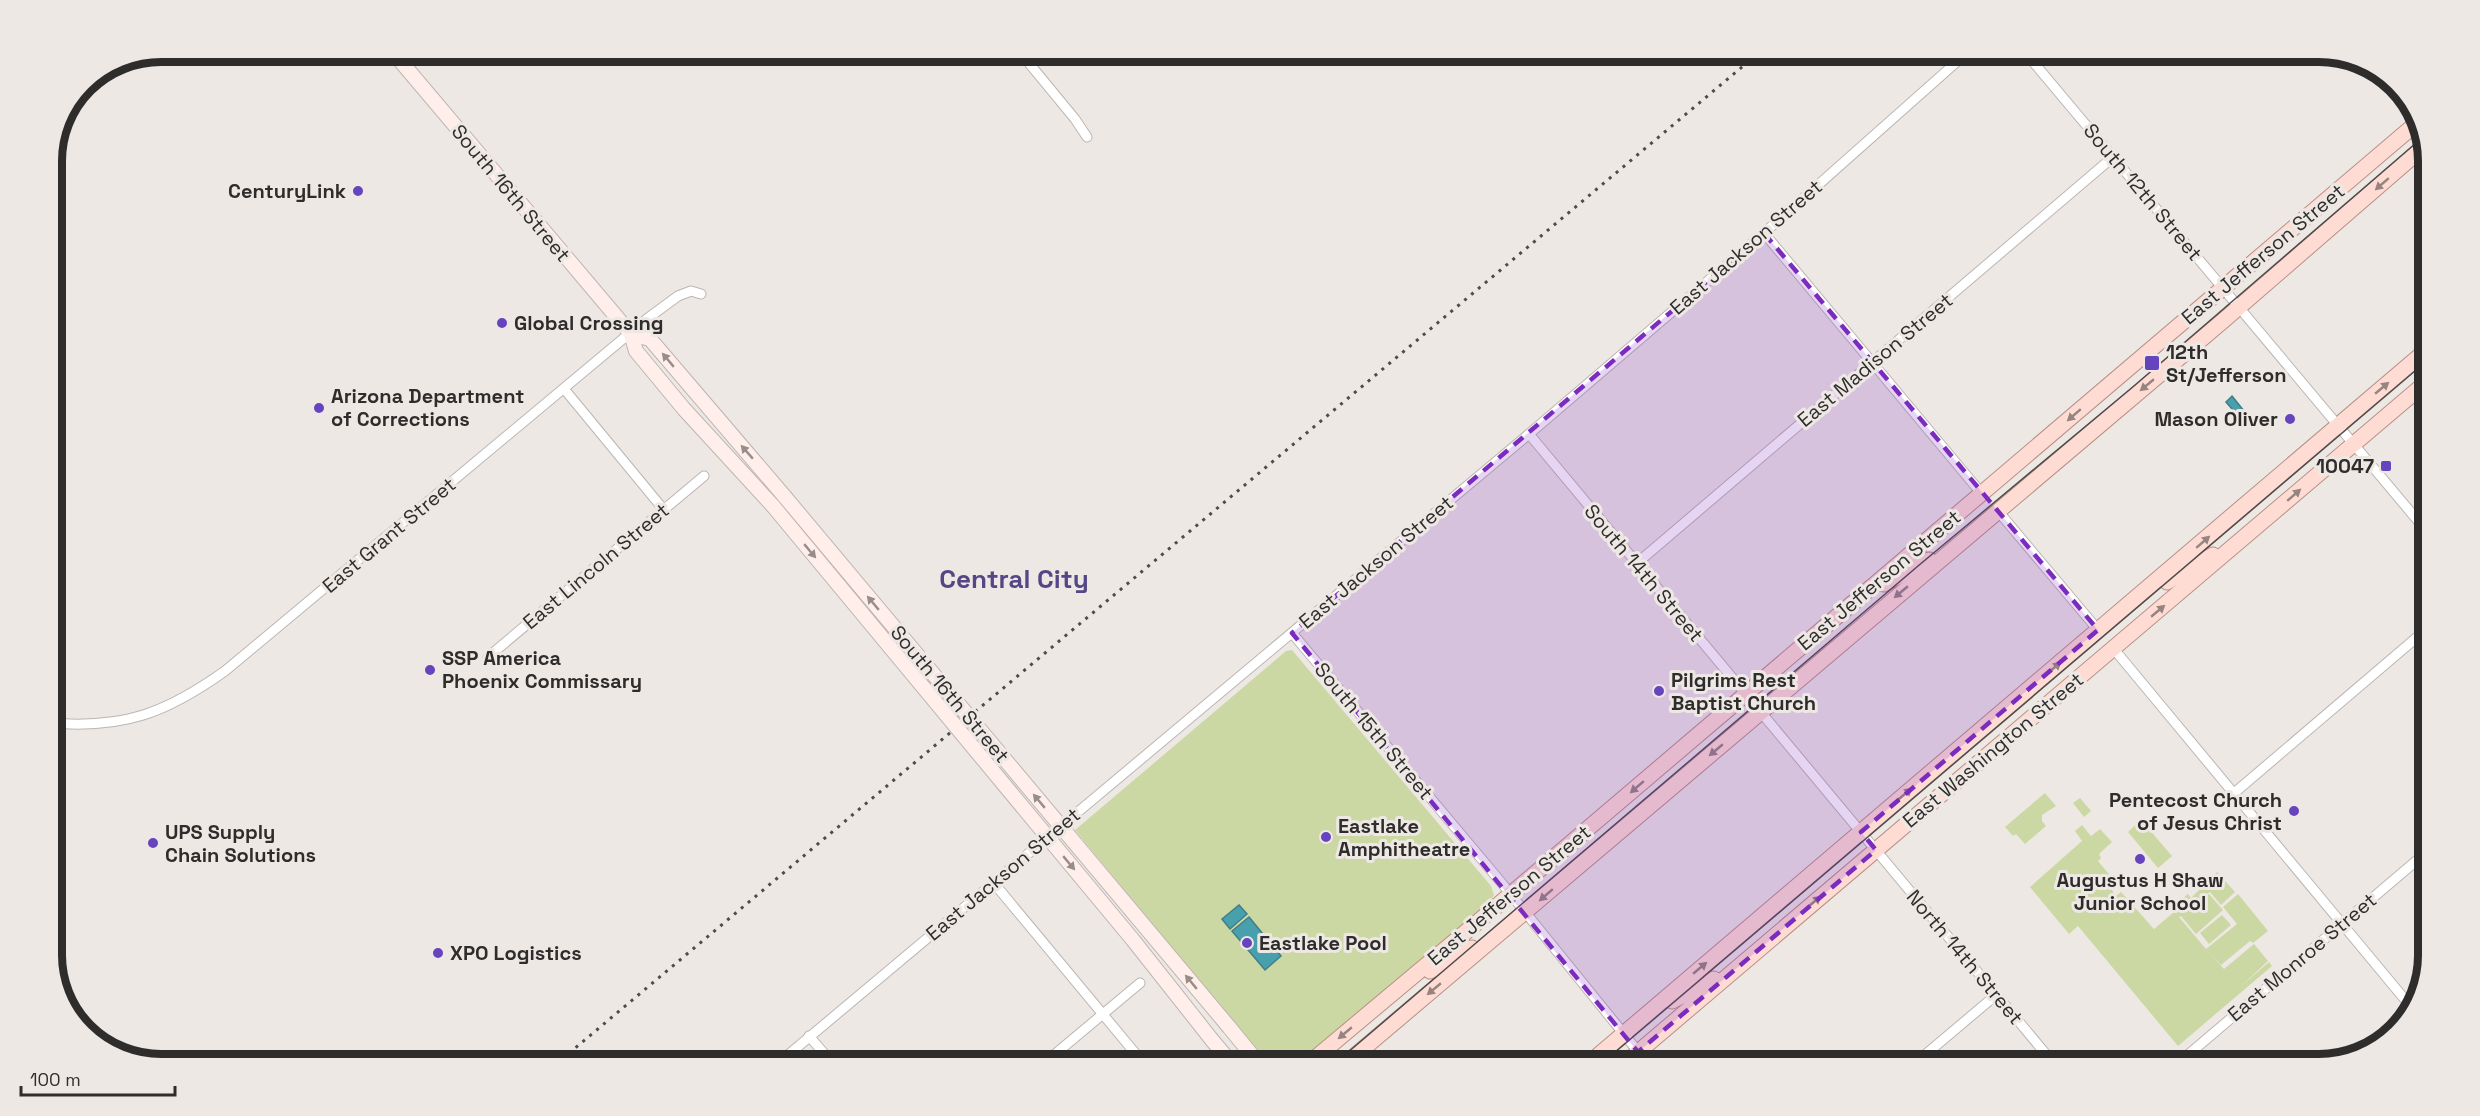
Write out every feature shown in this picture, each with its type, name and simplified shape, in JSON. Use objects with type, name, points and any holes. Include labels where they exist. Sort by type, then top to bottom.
[{"type":"main road","name":"South 16th Street","points":[[401,62],[631,334],[636,351],[684,409],[772,507],[1133,940],[1224,1054]]},
{"type":"main road","name":"East Jefferson Street","points":[[1320,1054],[2412,127]]},
{"type":"main road","name":"East Jefferson Street","points":[[2362,170],[2417,140]]},
{"type":"main road","name":"East Jefferson Street","points":[[1357,1054],[2240,307],[2418,152]]},
{"type":"main road","name":"South 16th Street","points":[[631,334],[650,339],[1251,1054]]},
{"type":"main road","name":"East Washington Street","points":[[1600,1054],[2418,357]]},
{"type":"main road","name":"East Washington Street","points":[[1636,1054],[2418,390]]},
{"type":"main road","name":"East Washington Street","points":[[2133,602],[2250,534]]},
{"type":"main road","points":[[1859,597],[1958,544]]},
{"type":"main road","name":"East Jefferson Street","points":[[1395,991],[1503,930]]},
{"type":"main road","name":"East Washington Street","points":[[1645,1015],[1736,968]]},
{"type":"street","points":[[1028,62],[1076,118],[1086,137]]},
{"type":"street","name":"East Jackson Street","points":[[789,1054],[1529,434],[1764,233],[1957,62]]},
{"type":"street","name":"South 12th Street","points":[[2033,62],[2418,521]]},
{"type":"street","name":"East Madison Street","points":[[1636,564],[2113,157]]},
{"type":"street","points":[[1764,233],[1982,494]]},
{"type":"street","name":"East Grant Street","points":[[62,724],[83,725],[130,720],[157,711],[203,687],[678,296],[691,291],[701,294]]},
{"type":"street","points":[[565,390],[664,510]]},
{"type":"street","name":"South 14th Street","points":[[1529,434],[1876,850]]},
{"type":"street","name":"East Lincoln Street","points":[[488,657],[704,476]]},
{"type":"street","points":[[1998,511],[2098,630]]},
{"type":"street","name":"South 15th Street","points":[[1292,633],[1638,1052]]},
{"type":"street","points":[[2233,794],[2418,636]]},
{"type":"street","points":[[2113,648],[2407,1001]]},
{"type":"street","name":"North 14th Street","points":[[1876,850],[2046,1054]]},
{"type":"street","name":"East Monroe Street","points":[[2189,1054],[2418,859]]},
{"type":"street","points":[[993,882],[1136,1054]]},
{"type":"street","points":[[1055,1054],[1140,983]]},
{"type":"street","points":[[1926,1054],[1996,995]]},
{"type":"street","points":[[809,1036],[825,1054]]},
{"type":"highlighted area","points":[[1764,233],[2098,630],[1861,832],[1876,850],[1638,1052],[1292,633]]},
{"type":"green space","points":[[1292,650],[1491,886],[1494,895],[1490,901],[1310,1054],[1260,1054],[1075,830],[1286,651]]},
{"type":"green space","points":[[2045,793],[2056,806],[2042,815],[2042,821],[2046,826],[2025,844],[2005,827]]},
{"type":"green space","points":[[2080,798],[2091,811],[2084,817],[2073,803]]},
{"type":"green space","points":[[2141,820],[2172,856],[2158,868],[2128,832]]},
{"type":"green space","points":[[2082,825],[2091,836],[2100,829],[2112,842],[2099,854],[2101,858],[2098,861],[2113,879],[2108,884],[2116,896],[2121,892],[2154,929],[2180,907],[2177,903],[2188,894],[2191,898],[2217,872],[2235,892],[2221,905],[2210,892],[2183,914],[2209,894],[2223,910],[2196,934],[2181,916],[2179,917],[2206,949],[2237,924],[2223,907],[2238,894],[2268,931],[2253,943],[2250,941],[2221,965],[2208,951],[2224,969],[2254,944],[2268,961],[2240,987],[2269,962],[2272,966],[2178,1046],[2078,926],[2069,934],[2030,887],[2082,841],[2075,831]]},
{"type":"green space","points":[[2222,915],[2231,925],[2209,944],[2200,933]]},
{"type":"water","points":[[2232,396],[2244,411],[2238,416],[2226,402]]},
{"type":"water","points":[[1239,905],[1247,914],[1230,929],[1222,919]]},
{"type":"water","points":[[1249,917],[1281,956],[1265,970],[1232,931]]},
{"type":"tram line","points":[[1346,1054],[1918,566],[2134,386],[2417,142]]},
{"type":"tram line","points":[[1613,1054],[2418,368]]},
{"type":"railway","points":[[568,1054],[1748,62]]},
{"type":"place","name":"CenturyLink","points":[[358,191]]},
{"type":"place","name":"Global Crossing","points":[[502,323]]},
{"type":"place","name":"12th St/Jefferson","points":[[2152,363]]},
{"type":"place","name":"Arizona Department of Corrections","points":[[319,408]]},
{"type":"place","name":"Mason Oliver","points":[[2290,419]]},
{"type":"place","name":"10047","points":[[2386,466]]},
{"type":"place","name":"SSP America Phoenix Commissary","points":[[430,670]]},
{"type":"place","name":"Pilgrims Rest Baptist Church","points":[[1659,691]]},
{"type":"place","name":"Pentecost Church of Jesus Christ","points":[[2294,811]]},
{"type":"place","name":"Eastlake Amphitheatre","points":[[1326,837]]},
{"type":"place","name":"UPS Supply Chain Solutions","points":[[153,843]]},
{"type":"place","name":"Augustus H Shaw Junior School","points":[[2140,859]]},
{"type":"place","name":"Eastlake Pool","points":[[1247,943]]},
{"type":"place","name":"XPO Logistics","points":[[438,953]]},
{"type":"district","name":"Central City","points":[[1014,579]]}]
